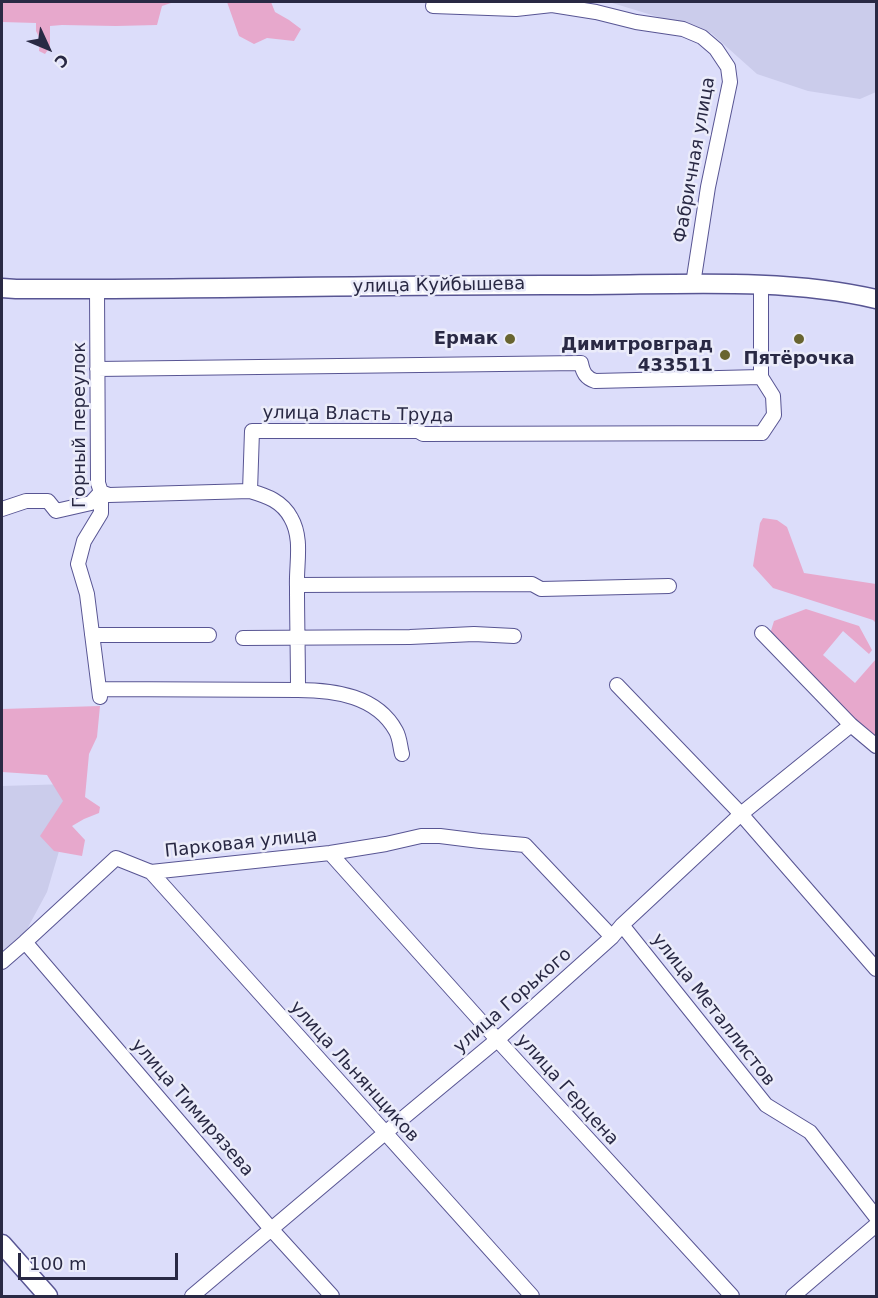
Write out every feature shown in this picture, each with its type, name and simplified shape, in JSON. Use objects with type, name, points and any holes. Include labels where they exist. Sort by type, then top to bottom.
[{"type":"main road","name":"улица Куйбышева","points":[[2,288],[97,290],[406,285],[693,284],[808,288],[876,299]]},
{"type":"main road","points":[[2,1244],[48,1296]]},
{"type":"street","name":"Фабричная улица","points":[[433,6],[516,9],[552,5],[683,29],[702,36],[716,49],[728,66],[730,82],[708,187],[693,284]]},
{"type":"street","points":[[98,369],[581,363],[587,378],[595,381],[761,377],[761,286]]},
{"type":"street","name":"Горный переулок","points":[[97,290],[98,483],[101,492],[101,513],[84,541],[78,564],[87,594],[99,693],[298,690]]},
{"type":"street","name":"улица Власть Труда","points":[[250,491],[252,431],[418,431],[423,434],[762,433],[774,415],[773,396],[761,377]]},
{"type":"street","points":[[2,509],[26,501],[48,501],[56,511],[91,503],[101,492],[109,495],[250,491],[278,501],[291,518],[298,539],[298,690],[339,693],[374,706],[397,732],[402,754]]},
{"type":"street","points":[[297,585],[532,584],[542,589],[669,586]]},
{"type":"street","points":[[762,633],[851,725],[876,746]]},
{"type":"street","points":[[243,638],[410,637],[474,634],[514,636]]},
{"type":"street","points":[[92,635],[209,635]]},
{"type":"street","points":[[617,685],[741,814],[876,969]]},
{"type":"street","name":"улица Горького","points":[[192,1296],[498,1040],[612,937],[741,814],[851,725]]},
{"type":"street","name":"Парковая улица","points":[[2,962],[116,858],[151,872],[330,853],[421,836],[525,845],[612,937]]},
{"type":"street","name":"улица Герцена","points":[[330,853],[732,1296]]},
{"type":"street","name":"улица Льнянщиков","points":[[151,872],[532,1296]]},
{"type":"street","name":"улица Металлистов","points":[[622,925],[766,1105],[810,1132],[876,1217]]},
{"type":"street","name":"улица Тимирязева","points":[[25,942],[272,1230],[332,1296]]},
{"type":"street","points":[[793,1296],[876,1225]]},
{"type":"shaded area","points":[[2,2],[174,2],[162,6],[157,25],[50,26],[50,47],[45,54],[39,51],[40,39],[36,31],[36,23],[2,22]]},
{"type":"shaded area","points":[[227,2],[271,2],[275,12],[301,29],[294,41],[267,38],[254,44],[239,36]]},
{"type":"shaded area","points":[[609,2],[876,2],[876,92],[860,99],[808,91],[757,74],[711,33]]},
{"type":"shaded area","points":[[763,518],[777,520],[787,527],[804,573],[876,584],[876,623],[873,620],[773,588],[753,566],[760,523]]},
{"type":"shaded area","points":[[806,609],[859,626],[872,650],[869,654],[843,631],[823,655],[855,683],[876,659],[876,738],[854,720],[770,634],[774,621]]},
{"type":"shaded area","points":[[100,706],[97,737],[89,754],[85,797],[100,807],[99,813],[72,826],[85,840],[82,856],[54,851],[40,836],[63,801],[47,775],[2,772],[2,709]]},
{"type":"shaded area","points":[[69,784],[67,824],[47,892],[26,931],[2,952],[2,786]]},
{"type":"place","name":"Ермак","points":[[510,339]]},
{"type":"place","name":"Пятёрочка","points":[[799,339]]},
{"type":"place","name":"Димитровград 433511","points":[[725,355]]}]
